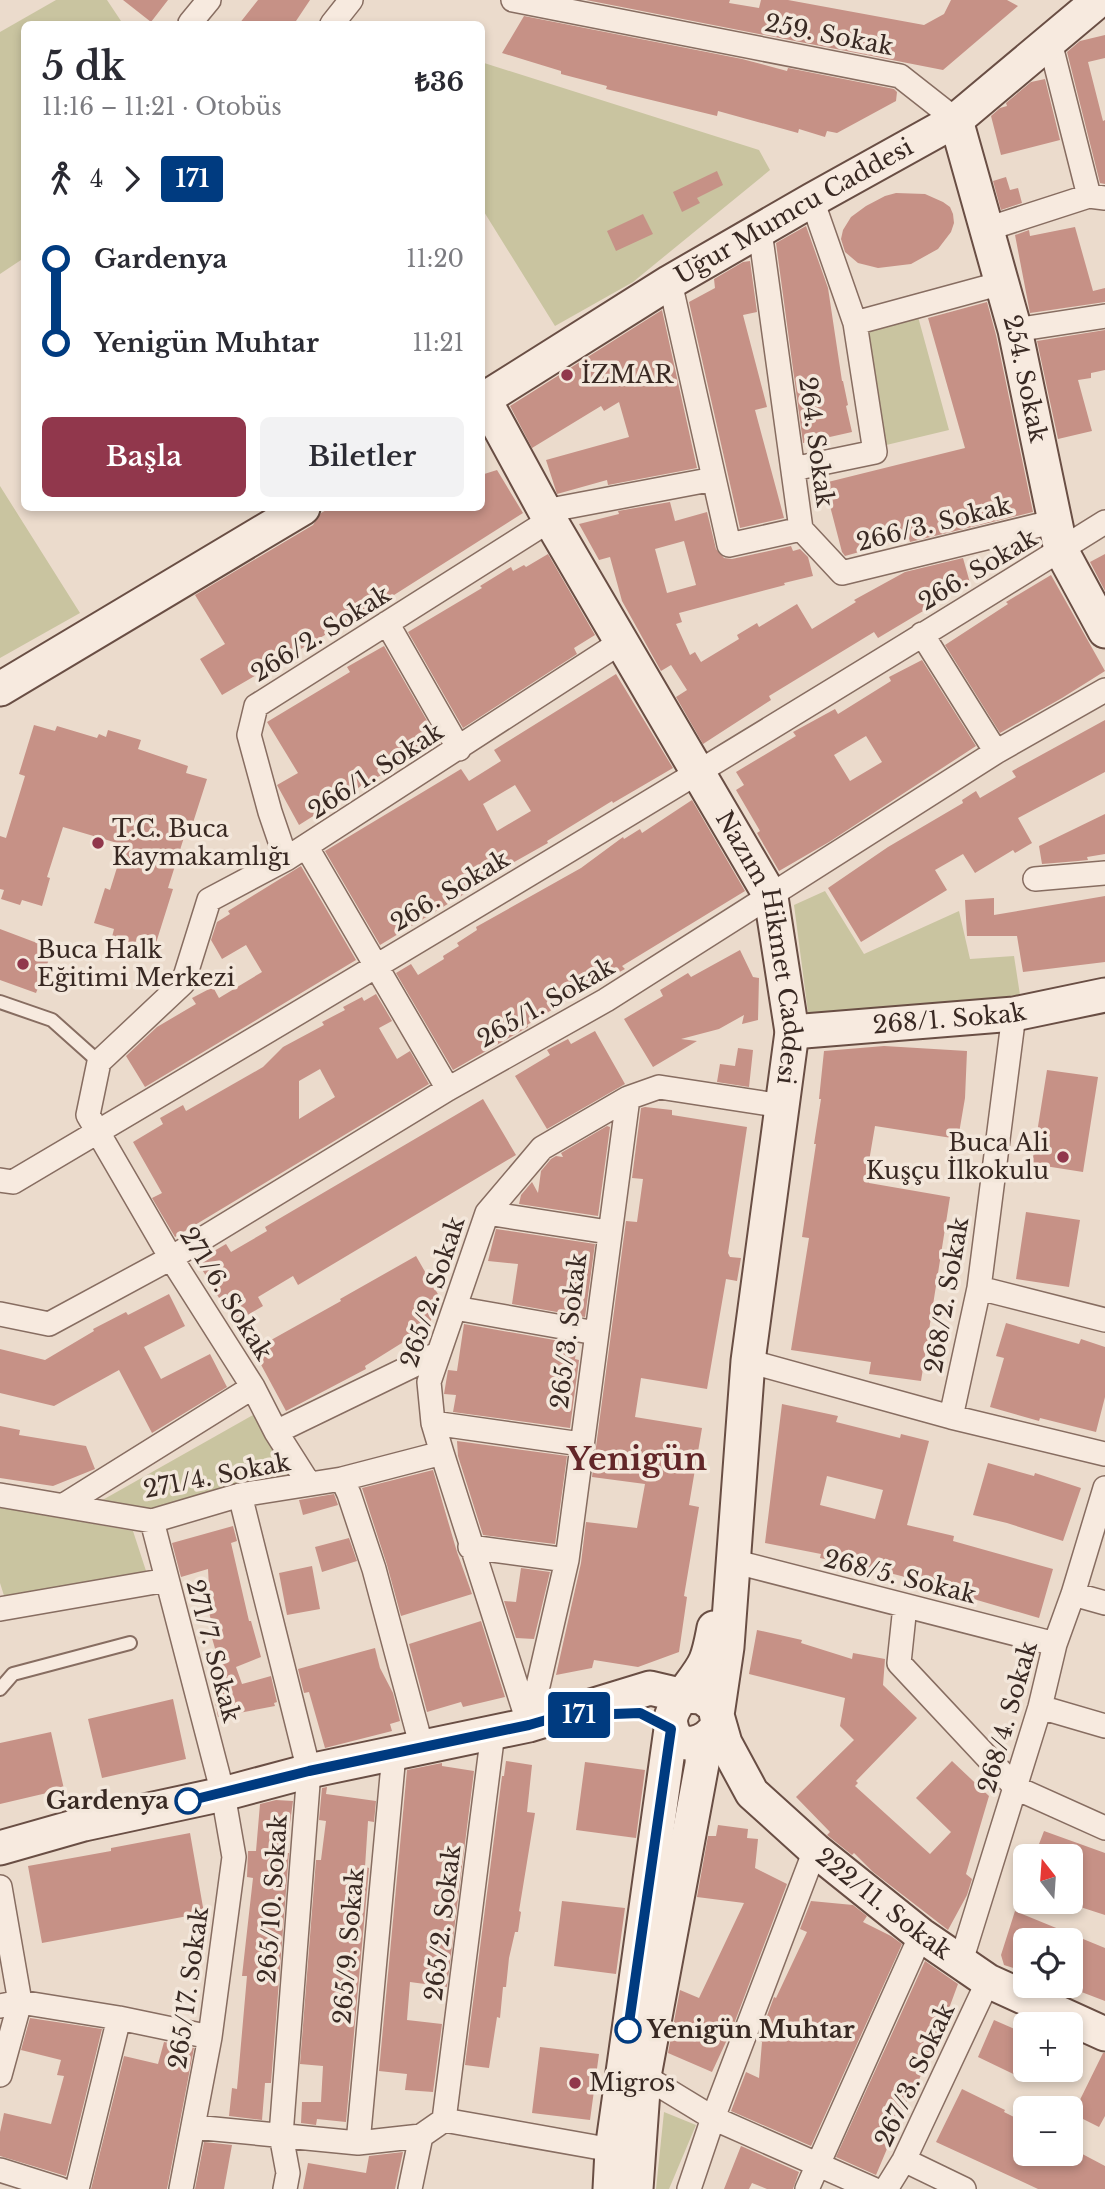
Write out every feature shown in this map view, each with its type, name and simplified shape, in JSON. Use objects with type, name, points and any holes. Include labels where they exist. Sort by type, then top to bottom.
[{"type":"main road","name":"Uğur Mumcu Caddesi","points":[[485,396],[670,282],[956,120],[1095,2]]},
{"type":"main road","name":"254. Sokak","points":[[956,120],[1015,330],[1059,535],[1105,631]]},
{"type":"main road","name":"Nazım Hikmet Caddesi","points":[[485,403],[547,516],[771,897],[792,1031],[748,1362],[727,1647],[644,2076],[636,2189]]},
{"type":"main road","points":[[0,690],[298,511]]},
{"type":"main road","name":"268/1. Sokak","points":[[792,1031],[1014,1014],[1105,995]]},
{"type":"main road","name":"Nazım Hikmet Caddesi","points":[[684,1696],[705,1661],[732,1561]]},
{"type":"main road","points":[[0,1848],[84,1824],[223,1794],[309,1771],[544,1720],[650,1688],[702,1697],[709,1701],[710,1745],[752,1793]]},
{"type":"main road","points":[[610,2189],[612,2150],[671,1729],[670,1713],[684,1696]]},
{"type":"main road","points":[[544,1720],[640,1713],[671,1729],[676,1736],[688,1743],[710,1745]]},
{"type":"main road","name":"222/11. Sokak","points":[[710,1745],[725,1743],[752,1793],[814,1850],[920,1935],[988,1981],[1105,2035]]},
{"type":"street","points":[[192,21],[209,0]]},
{"type":"street","points":[[334,21],[351,0]]},
{"type":"street","name":"259. Sokak","points":[[513,0],[586,6],[900,76],[956,120]]},
{"type":"street","points":[[987,229],[1097,197],[1051,42]]},
{"type":"street","points":[[793,469],[875,452],[855,323],[811,200]]},
{"type":"street","name":"264. Sokak","points":[[670,282],[729,545],[802,528],[760,231]]},
{"type":"street","points":[[855,323],[1002,283]]},
{"type":"street","points":[[1015,330],[1105,316]]},
{"type":"street","name":"266/2. Sokak","points":[[286,859],[248,736],[256,706],[387,623],[547,516],[713,479]]},
{"type":"street","name":"266. Sokak","points":[[0,1180],[13,1182],[697,774],[922,634],[1059,535],[1105,522]]},
{"type":"street","name":"266/3. Sokak","points":[[802,528],[842,573],[1059,535]]},
{"type":"street","points":[[387,623],[459,749]]},
{"type":"street","name":"266. Sokak","points":[[922,634],[996,752]]},
{"type":"street","name":"266/1. Sokak","points":[[99,1062],[183,982],[209,900],[286,859],[621,642]]},
{"type":"street","name":"265/1. Sokak","points":[[0,1314],[49,1324],[171,1258],[448,1089],[606,1000],[996,752],[1105,690]]},
{"type":"street","points":[[306,846],[448,1089]]},
{"type":"street","points":[[1035,878],[1105,873]]},
{"type":"street","name":"268/2. Sokak","points":[[951,1417],[979,1288],[1014,1014]]},
{"type":"street","points":[[98,1131],[88,1115],[99,1062]]},
{"type":"street","points":[[628,1098],[659,1087],[783,1106]]},
{"type":"street","name":"265/2. Sokak","points":[[544,1720],[470,1547],[433,1423],[429,1382],[487,1213],[542,1148],[628,1098]]},
{"type":"street","name":"265/3. Sokak","points":[[544,1720],[628,1098]]},
{"type":"street","name":"271/6. Sokak","points":[[98,1131],[171,1258],[253,1387],[276,1432],[309,1484]]},
{"type":"street","points":[[487,1213],[608,1232]]},
{"type":"street","points":[[979,1288],[1105,1320]]},
{"type":"street","points":[[455,1308],[596,1333]]},
{"type":"street","name":"271/4. Sokak","points":[[276,1432],[439,1353]]},
{"type":"street","points":[[748,1362],[951,1417],[1105,1454]]},
{"type":"street","points":[[64,1505],[253,1387]]},
{"type":"street","points":[[433,1423],[581,1444]]},
{"type":"street","name":"271/4. Sokak","points":[[0,1495],[152,1521],[240,1495],[342,1479],[442,1453]]},
{"type":"street","name":"265/9. Sokak","points":[[342,1479],[374,1569],[408,1751],[358,2143]]},
{"type":"street","name":"268/4. Sokak","points":[[961,1961],[1016,1788],[1055,1644],[1105,1488]]},
{"type":"street","name":"265/10. Sokak","points":[[240,1495],[309,1771],[281,2135],[288,2173],[285,2189]]},
{"type":"street","name":"271/7. Sokak","points":[[152,1521],[223,1794]]},
{"type":"street","points":[[470,1547],[567,1560]]},
{"type":"street","name":"268/5. Sokak","points":[[732,1561],[1055,1644]]},
{"type":"street","points":[[0,1609],[167,1580]]},
{"type":"street","points":[[1073,1594],[1105,1603]]},
{"type":"street","points":[[905,1606],[899,1663],[1016,1788],[1105,1828]]},
{"type":"street","points":[[1040,1707],[1105,1726]]},
{"type":"street","name":"265/2. Sokak","points":[[444,2120],[493,1732]]},
{"type":"street","name":"265/17. Sokak","points":[[181,2189],[210,2037],[234,1857],[223,1794]]},
{"type":"street","points":[[690,2189],[713,2118],[814,1850]]},
{"type":"street","points":[[0,1887],[10,2004],[0,2075]]},
{"type":"street","points":[[807,2189],[920,1935]]},
{"type":"street","name":"267/3. Sokak","points":[[886,2189],[904,2160],[988,1981]]},
{"type":"street","points":[[10,2004],[118,2018],[210,2037]]},
{"type":"street","points":[[77,2189],[118,2018]]},
{"type":"street","points":[[644,2076],[713,2118],[873,2189]]},
{"type":"street","points":[[194,2127],[358,2143],[421,2136],[444,2120],[612,2150]]},
{"type":"street","points":[[410,2189],[421,2136]]},
{"type":"street","points":[[904,2160],[964,2189]]},
{"type":"street","points":[[0,2170],[60,2189]]},
{"type":"lane","points":[[0,1002],[52,1020],[99,1062]]},
{"type":"lane","points":[[0,1689],[13,1674],[130,1643]]},
{"type":"shaded area","points":[[56,0],[107,0],[121,21],[21,21],[21,260],[0,274],[0,32]]},
{"type":"shaded area","points":[[485,63],[759,150],[770,170],[633,282],[555,326],[485,213]]},
{"type":"shaded area","points":[[917,313],[949,430],[878,447],[861,328]]},
{"type":"shaded area","points":[[0,486],[80,613],[0,658]]},
{"type":"shaded area","points":[[825,891],[864,954],[959,911],[970,959],[1014,956],[1020,995],[809,1020],[794,905]]},
{"type":"shaded area","points":[[253,1415],[297,1478],[153,1513],[99,1502]]},
{"type":"shaded area","points":[[0,1507],[133,1531],[147,1574],[6,1602],[0,1583]]},
{"type":"shaded area","points":[[664,2112],[696,2125],[669,2189],[656,2189]]},
{"type":"building","points":[[123,0],[168,0],[150,21]]},
{"type":"building","points":[[258,0],[310,0],[296,21],[241,21]]},
{"type":"building","points":[[586,0],[730,0],[729,3],[759,8],[761,0],[788,0],[924,25],[944,14],[951,0],[1007,0],[1018,6],[943,70]]},
{"type":"building","points":[[524,16],[742,59],[787,71],[788,68],[894,89],[897,92],[896,101],[837,133],[827,131],[825,137],[799,129],[798,133],[718,111],[717,116],[606,89],[607,86],[561,74],[561,71],[502,53]]},
{"type":"building","points":[[1105,35],[1105,58],[1088,62],[1103,121],[1105,120],[1105,184],[1100,183],[1067,52],[1080,41]]},
{"type":"building","points":[[1045,79],[1060,140],[1001,155],[991,116],[1007,106],[1006,103],[1031,82]]},
{"type":"building","points":[[717,171],[723,185],[697,198],[700,203],[682,212],[673,192]]},
{"type":"building","points":[[1006,177],[1010,190],[1018,188],[1022,203],[1001,210],[993,181]]},
{"type":"building","points":[[896,193],[925,194],[943,202],[950,207],[953,214],[951,232],[938,249],[911,264],[878,268],[858,263],[845,252],[841,239],[843,230],[851,217],[866,206]]},
{"type":"building","points":[[643,214],[653,234],[616,251],[607,231]]},
{"type":"building","points":[[806,226],[828,288],[852,432],[803,443],[776,243]]},
{"type":"building","points":[[1075,227],[1093,291],[1105,288],[1105,302],[1030,313],[1015,235],[1029,230],[1030,236]]},
{"type":"building","points":[[750,261],[757,312],[743,315],[767,407],[755,410],[784,518],[740,528],[689,302],[715,288],[714,279],[743,262]]},
{"type":"building","points":[[987,302],[1033,512],[910,542],[909,538],[845,556],[824,483],[965,448],[928,318]]},
{"type":"building","points":[[662,310],[697,468],[608,485],[607,480],[557,494],[546,460],[629,437],[619,402],[604,411],[601,406],[532,448],[510,406]]},
{"type":"building","points":[[1105,330],[1105,370],[1091,373],[1091,378],[1078,380],[1092,431],[1058,439],[1037,341]]},
{"type":"building","points":[[497,470],[523,513],[350,623],[349,621],[222,695],[200,659],[225,644],[195,595],[313,525],[325,511],[485,511],[485,474]]},
{"type":"building","points":[[670,502],[675,521],[707,512],[716,549],[724,558],[732,559],[791,546],[793,551],[800,549],[808,557],[813,576],[679,613],[682,622],[676,624],[690,655],[695,652],[701,662],[739,639],[737,635],[757,623],[759,627],[797,604],[812,629],[856,602],[854,600],[905,572],[963,558],[970,583],[878,638],[874,632],[769,696],[771,700],[703,744],[676,697],[687,690],[671,665],[661,671],[622,601],[610,557],[599,560],[579,524],[619,514],[618,511]],"holes":[[[684,541],[696,585],[667,593],[655,549]]]},
{"type":"building","points":[[548,554],[595,635],[574,648],[577,654],[463,728],[408,632],[482,588],[480,586],[511,567],[513,571],[524,565],[526,567]]},
{"type":"building","points":[[1105,554],[1105,591],[1090,562]]},
{"type":"building","points":[[1051,575],[1105,671],[1000,733],[945,645],[1008,604],[1006,602]]},
{"type":"building","points":[[384,646],[437,738],[402,762],[403,764],[366,783],[299,825],[277,785],[298,773],[267,722],[350,672],[347,667]]},
{"type":"building","points":[[922,660],[976,746],[829,842],[779,871],[736,790],[744,785],[736,772],[796,736],[793,732],[835,709],[838,714],[891,681],[889,677]],"holes":[[[866,736],[882,762],[850,781],[834,755]]]},
{"type":"building","points":[[616,674],[673,768],[613,803],[612,801],[380,945],[325,851],[461,769],[469,781],[501,761],[494,750]],"holes":[[[515,785],[531,811],[497,831],[483,804]]]},
{"type":"building","points":[[1105,720],[1105,772],[1018,818],[1032,843],[1015,853],[1013,850],[975,873],[963,854],[935,870],[947,890],[861,942],[828,888],[888,847],[963,803],[962,800],[976,791],[980,798],[1016,777],[1012,771]]},
{"type":"building","name":"T.C. Buca Kaymakamlığı","points":[[34,725],[55,731],[57,726],[97,738],[99,734],[106,737],[108,730],[141,740],[138,749],[188,766],[186,773],[207,779],[190,832],[186,831],[168,888],[173,889],[156,943],[137,937],[135,944],[112,937],[114,929],[94,923],[105,888],[110,890],[124,845],[63,827],[47,877],[50,878],[42,906],[22,900],[20,905],[1,899],[4,890],[0,889],[0,836],[6,838],[25,776],[19,774]]},
{"type":"building","points":[[692,800],[745,891],[622,966],[625,969],[573,997],[527,1025],[528,1027],[453,1070],[396,973],[411,964],[418,975],[444,959],[443,956],[459,946],[457,943],[477,930],[476,927],[581,868],[623,837],[624,839],[640,829],[642,833]]},
{"type":"building","points":[[1105,814],[1105,854],[1087,857],[1088,860],[1042,864],[1039,846]]},
{"type":"building","points":[[301,866],[356,960],[145,1087],[126,1056],[157,1027],[196,1004],[192,998],[213,987],[219,998],[262,972],[246,945],[222,959],[211,940],[217,922],[230,914],[228,911]]},
{"type":"building","points":[[1105,896],[1105,962],[1023,972],[1017,936],[967,936],[965,900],[994,898],[994,915]]},
{"type":"building","name":"Buca Halk Eğitimi Merkezi","points":[[0,929],[53,949],[36,993],[0,980]]},
{"type":"building","points":[[740,950],[753,977],[759,978],[758,1020],[742,1024],[744,1015],[719,1029],[681,1039],[697,1041],[653,1067],[624,1019],[663,996],[660,990],[688,973],[691,977]]},
{"type":"building","points":[[376,994],[392,1021],[379,1028],[397,1059],[410,1051],[429,1084],[175,1237],[152,1198],[162,1193],[133,1142],[163,1124],[160,1118],[183,1105],[186,1111],[263,1067],[283,1047],[324,1025],[322,1022],[345,1010],[343,1007],[362,997],[364,1001]],"holes":[[[320,1069],[335,1097],[299,1119],[299,1081]]]},
{"type":"building","points":[[595,1031],[625,1084],[547,1129],[515,1076],[550,1055],[547,1050],[568,1039],[571,1044]]},
{"type":"building","points":[[884,1046],[967,1051],[965,1098],[958,1139],[875,1126],[868,1167],[871,1168],[869,1183],[950,1197],[921,1381],[869,1374],[871,1362],[791,1350],[809,1238],[802,1237],[816,1144],[824,1051]]},
{"type":"building","points":[[738,1048],[753,1050],[749,1087],[717,1082],[720,1064],[735,1066]]},
{"type":"building","points":[[1047,1070],[1098,1077],[1083,1172],[1032,1164]]},
{"type":"building","points":[[483,1099],[516,1155],[298,1285],[293,1276],[258,1297],[263,1306],[234,1323],[197,1261],[226,1244],[231,1252],[267,1231],[265,1227]]},
{"type":"building","points":[[641,1108],[672,1110],[672,1115],[747,1127],[728,1253],[730,1257],[741,1258],[737,1281],[726,1279],[707,1389],[641,1378],[635,1417],[702,1428],[689,1505],[699,1507],[684,1596],[687,1597],[679,1652],[638,1667],[594,1660],[592,1668],[556,1675],[581,1563],[586,1522],[637,1528],[645,1484],[592,1477],[626,1221],[637,1222],[643,1179],[632,1178]]},
{"type":"building","points":[[607,1126],[610,1127],[598,1216],[519,1204],[521,1195],[532,1182],[538,1193],[541,1171],[551,1159],[556,1156],[563,1157],[561,1153]]},
{"type":"building","points":[[1026,1212],[1080,1220],[1069,1287],[1016,1279]]},
{"type":"building","points":[[496,1229],[595,1244],[585,1317],[512,1304],[518,1264],[488,1261]]},
{"type":"building","points":[[416,1256],[439,1296],[429,1326],[365,1366],[366,1369],[286,1411],[253,1350]]},
{"type":"building","points":[[169,1294],[185,1326],[144,1347],[161,1379],[210,1354],[227,1387],[152,1433],[119,1370],[54,1406],[0,1393],[0,1349],[45,1360],[94,1331],[93,1329]]},
{"type":"building","points":[[1006,1323],[1079,1344],[1081,1339],[1105,1347],[1105,1397],[1096,1432],[1040,1418],[1039,1421],[990,1407],[1004,1358],[996,1356]]},
{"type":"building","points":[[464,1324],[577,1344],[575,1359],[579,1360],[570,1428],[453,1412],[456,1395],[444,1394],[448,1370],[457,1371]]},
{"type":"building","points":[[782,1404],[838,1416],[836,1422],[900,1438],[901,1434],[929,1441],[907,1525],[954,1536],[953,1541],[1053,1569],[1039,1618],[953,1593],[954,1590],[852,1563],[851,1565],[820,1558],[821,1554],[765,1543]],"holes":[[[827,1476],[883,1490],[875,1519],[820,1505]]]},
{"type":"building","points":[[0,1426],[20,1430],[19,1435],[86,1446],[95,1469],[53,1486],[0,1478]]},
{"type":"building","points":[[457,1441],[567,1456],[555,1544],[483,1535],[458,1456]]},
{"type":"building","points":[[988,1463],[1034,1476],[1035,1473],[1081,1488],[1063,1541],[973,1515]]},
{"type":"building","points":[[433,1470],[472,1594],[401,1616],[362,1488]]},
{"type":"building","points":[[334,1494],[338,1505],[303,1515],[299,1500]]},
{"type":"building","points":[[233,1526],[237,1541],[231,1543],[249,1621],[261,1657],[236,1667],[242,1684],[271,1676],[277,1702],[274,1703],[275,1706],[218,1717],[210,1675],[222,1673],[210,1631],[213,1630],[208,1607],[208,1569],[181,1577],[172,1543]]},
{"type":"building","points":[[349,1538],[357,1561],[322,1572],[315,1547]]},
{"type":"building","points":[[312,1566],[320,1609],[287,1615],[279,1573]]},
{"type":"building","points":[[521,1568],[550,1572],[534,1639],[516,1638],[504,1601],[516,1602]]},
{"type":"building","points":[[481,1621],[505,1697],[463,1707],[461,1702],[427,1712],[409,1644]]},
{"type":"building","points":[[757,1630],[802,1640],[801,1643],[852,1659],[853,1653],[885,1659],[883,1685],[917,1718],[856,1781],[858,1783],[855,1786],[930,1854],[951,1832],[916,1798],[952,1761],[989,1796],[966,1874],[972,1879],[967,1895],[948,1930],[873,1872],[854,1853],[852,1855],[827,1835],[830,1832],[796,1797],[854,1740],[840,1726],[845,1698],[749,1674]]},
{"type":"building","points":[[375,1648],[380,1668],[393,1693],[400,1721],[390,1724],[392,1731],[325,1748],[309,1692],[304,1693],[298,1669]]},
{"type":"building","points":[[173,1699],[186,1759],[102,1778],[88,1719]]},
{"type":"building","points":[[51,1732],[64,1789],[0,1804],[0,1743]]},
{"type":"building","points":[[506,1761],[532,1765],[527,1812],[535,1813],[518,1932],[515,1932],[509,1958],[506,1987],[503,1987],[500,2018],[497,2017],[489,2068],[465,2065]]},
{"type":"building","points":[[585,1762],[645,1770],[636,1838],[576,1830]]},
{"type":"building","points":[[442,1763],[442,1766],[474,1771],[447,1987],[410,1982],[407,2020],[442,2024],[433,2092],[405,2090],[407,2074],[379,2071],[407,1770]]},
{"type":"building","points":[[327,1787],[326,1794],[376,1801],[374,1822],[368,1821],[365,1867],[369,1868],[346,2122],[317,2119],[316,2125],[301,2123],[302,2102],[321,2102],[323,2066],[300,2064],[316,1860],[321,1860],[326,1821],[319,1820],[322,1788]]},
{"type":"building","points":[[276,1800],[293,1801],[286,1853],[289,1853],[271,2083],[265,2083],[262,2120],[229,2116],[232,2088],[237,2089],[247,1976],[242,1976],[253,1878],[247,1877],[248,1851],[256,1851],[260,1804]]},
{"type":"building","points":[[718,1825],[748,1829],[747,1838],[758,1839],[755,1868],[787,1884],[732,2029],[712,2072],[668,2053],[680,1990],[699,1998],[744,1903],[697,1897],[708,1836],[716,1836]]},
{"type":"building","points":[[1044,1831],[1080,1844],[1039,1844]]},
{"type":"building","points":[[190,1833],[204,1913],[42,1943],[28,1866]]},
{"type":"building","points":[[1083,1845],[1105,1853],[1105,1915],[1083,1908]]},
{"type":"building","points":[[562,1901],[625,1908],[616,1974],[554,1966]]},
{"type":"building","points":[[811,1901],[853,1905],[867,1916],[863,1922],[902,1944],[811,2146],[731,2111],[746,2072],[759,2078],[762,2042],[758,2040],[774,1997],[776,1998],[807,1932],[800,1929]]},
{"type":"building","points":[[1014,1914],[1022,1914],[1056,1928],[1013,1928],[1013,1968],[1004,1965],[1001,1955]]},
{"type":"building","points":[[1083,1939],[1105,1948],[1105,2001],[1083,1993]]},
{"type":"building","points":[[925,1961],[958,1984],[937,2041],[915,2088],[913,2087],[876,2175],[836,2157]]},
{"type":"building","points":[[30,2018],[102,2029],[66,2176],[0,2156],[0,2132],[4,2113],[51,2124],[64,2076],[57,2075],[61,2060],[21,2050]]},
{"type":"building","points":[[994,2020],[1013,2028],[1013,2074],[978,2057]]},
{"type":"building","points":[[164,2042],[194,2048],[167,2189],[91,2189],[124,2056],[158,2064]]},
{"type":"building","points":[[540,2047],[599,2054],[590,2120],[532,2113]]},
{"type":"building","points":[[1105,2053],[1105,2116],[1099,2127],[1083,2119],[1082,2096]]},
{"type":"building","points":[[962,2089],[1013,2116],[1013,2166],[1083,2166],[1083,2154],[1105,2166],[1105,2189],[1038,2189],[936,2142]]},
{"type":"building","points":[[204,2142],[232,2145],[224,2189],[195,2189]]},
{"type":"building","points":[[741,2146],[799,2172],[793,2189],[767,2189],[752,2183],[749,2189],[724,2189]]},
{"type":"building","points":[[403,2152],[395,2189],[303,2189],[308,2163],[366,2173],[369,2156]]},
{"type":"bus line","name":"171","points":[[188,1801],[309,1771],[529,1725],[560,1716],[640,1713],[671,1729],[628,2030]]},
{"type":"place","name":"İZMAR","points":[[567,375]]},
{"type":"place","name":"T.C. Buca Kaymakamlığı","points":[[98,843]]},
{"type":"place","name":"Buca Halk Eğitimi Merkezi","points":[[23,964]]},
{"type":"place","name":"Buca Ali Kuşçu İlkokulu","points":[[1063,1157]]},
{"type":"place","name":"Gardenya","points":[[188,1801]]},
{"type":"place","name":"Yenigün Muhtar","points":[[628,2030]]},
{"type":"place","name":"Migros","points":[[575,2083]]},
{"type":"district","name":"Yenigün","points":[[637,1459]]}]
